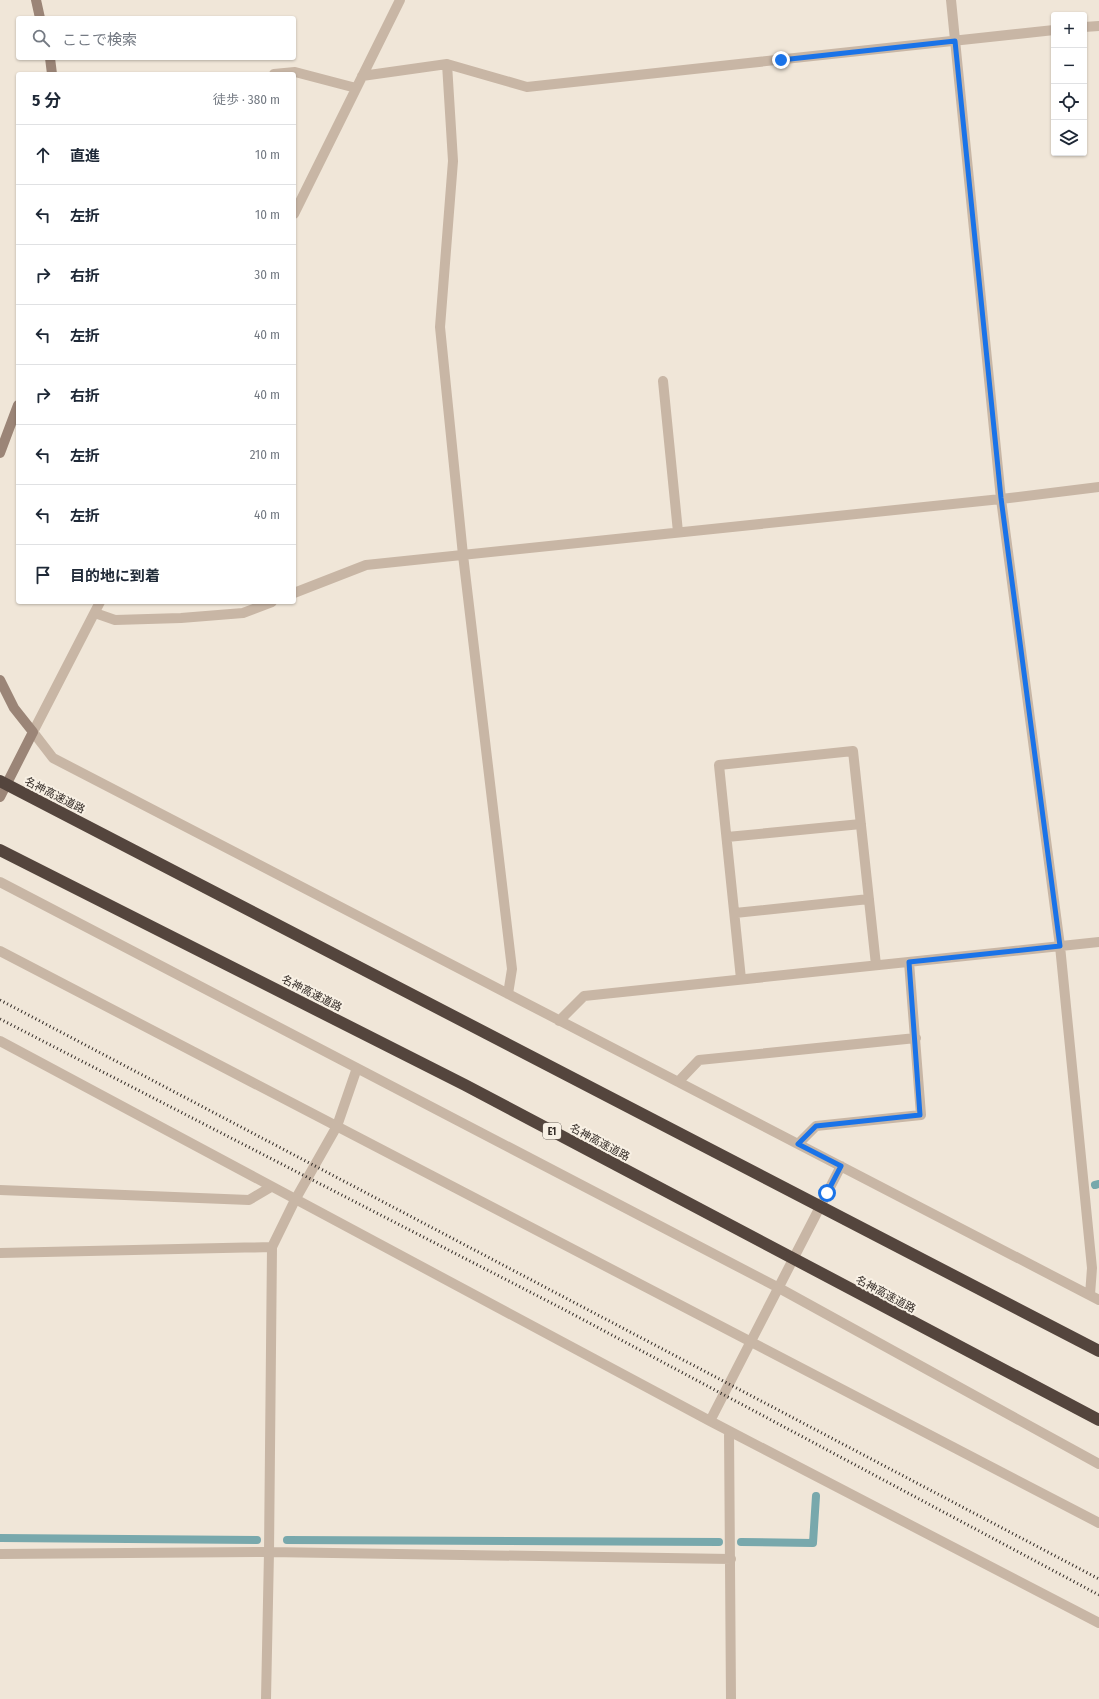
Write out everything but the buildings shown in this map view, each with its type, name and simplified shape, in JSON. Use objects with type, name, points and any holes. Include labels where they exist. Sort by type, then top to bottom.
[{"type":"highway","name":"名神高速道路","points":[[0,781],[1099,1351]]},
{"type":"highway","name":"名神高速道路","points":[[0,850],[465,1085],[1099,1420]]},
{"type":"main road","points":[[36,0],[40,16]]},
{"type":"main road","points":[[50,60],[52,72]]},
{"type":"main road","points":[[0,453],[16,410]]},
{"type":"main road","points":[[0,680],[14,708],[33,732],[0,797]]},
{"type":"street","points":[[296,210],[400,0]]},
{"type":"street","points":[[950,0],[1001,498],[1060,946],[1092,1268],[1090,1295]]},
{"type":"street","points":[[1087,27],[1099,26]]},
{"type":"street","points":[[362,76],[447,64],[527,87],[1051,30]]},
{"type":"street","points":[[447,64],[453,160],[440,327],[463,555],[512,969],[508,994]]},
{"type":"street","points":[[296,73],[356,88]]},
{"type":"street","points":[[664,381],[678,532]]},
{"type":"street","points":[[296,592],[366,565],[1099,487]]},
{"type":"street","points":[[99,604],[33,732],[53,758],[1099,1300]]},
{"type":"street","points":[[95,613],[115,620],[181,618],[243,613],[267,604]]},
{"type":"street","points":[[742,979],[719,765],[853,751],[876,965]]},
{"type":"street","points":[[727,837],[861,824]]},
{"type":"street","points":[[0,882],[778,1288],[1099,1464]]},
{"type":"street","points":[[734,913],[869,899]]},
{"type":"street","points":[[558,1021],[584,996],[1099,942]]},
{"type":"street","points":[[0,950],[1099,1523]]},
{"type":"street","points":[[798,1144],[816,1126],[920,1115],[916,1038],[909,962]]},
{"type":"street","points":[[678,1082],[699,1060],[916,1038]]},
{"type":"street","points":[[0,1041],[710,1421],[1099,1623]]},
{"type":"street","points":[[266,1699],[272,1247],[295,1200],[337,1126],[357,1068]]},
{"type":"street","points":[[710,1421],[841,1166]]},
{"type":"street","points":[[0,1190],[249,1200],[271,1187]]},
{"type":"street","points":[[0,1253],[272,1247]]},
{"type":"street","points":[[729,1431],[731,1699]]},
{"type":"street","points":[[0,1554],[269,1552],[731,1559]]},
{"type":"waterway","points":[[1095,1185],[1099,1184]]},
{"type":"waterway","points":[[741,1542],[813,1543],[816,1496]]},
{"type":"waterway","points":[[0,1538],[257,1540]]},
{"type":"waterway","points":[[287,1540],[719,1542]]},
{"type":"railway","points":[[0,1000],[1099,1579]]},
{"type":"railway","points":[[0,1019],[565,1310],[1099,1595]]},
{"type":"route","points":[[781,60],[955,41],[1001,498],[1060,946],[909,962],[916,1038],[920,1115],[816,1126],[798,1144],[841,1166],[827,1193]]}]
